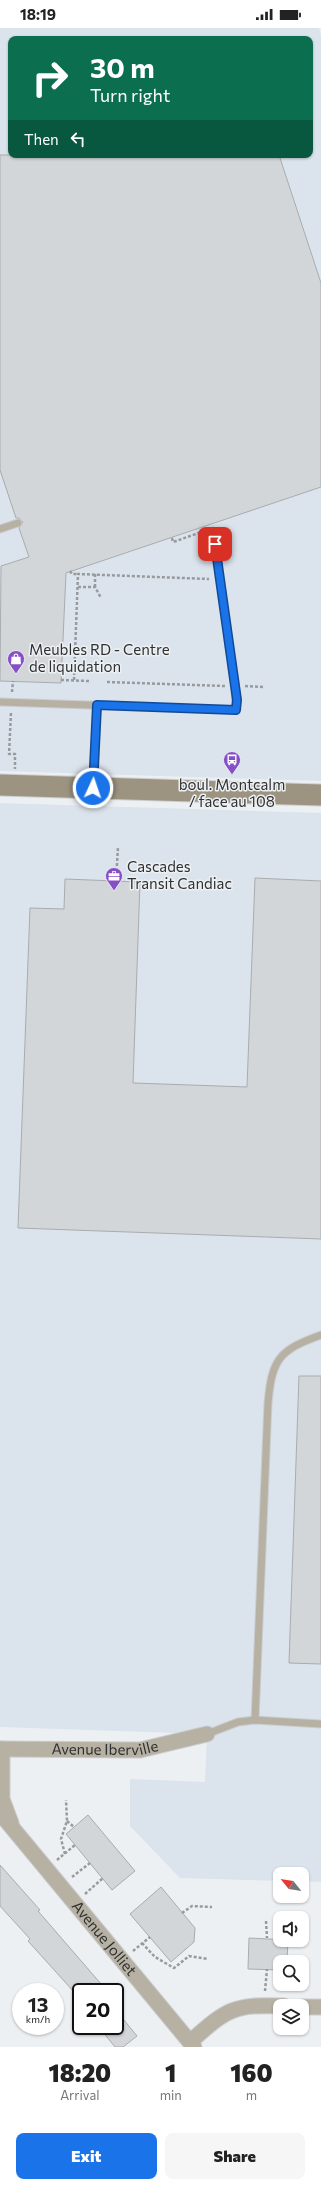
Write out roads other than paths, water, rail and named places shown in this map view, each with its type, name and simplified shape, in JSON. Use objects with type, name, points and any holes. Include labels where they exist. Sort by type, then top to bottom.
[{"type":"street","points":[[0,785],[321,795]]},
{"type":"street","name":"Avenue Iberville","points":[[1,1749],[140,1750],[207,1734]]},
{"type":"street","name":"Avenue Jolliet","points":[[1,1749],[2,1799],[14,1829]]},
{"type":"street","name":"Avenue Jolliet","points":[[0,1813],[192,2045]]},
{"type":"street","points":[[192,2045],[226,2013],[241,2007],[273,2005]]},
{"type":"street","points":[[309,2007],[321,2007]]},
{"type":"lane","points":[[0,529],[18,523]]},
{"type":"lane","points":[[0,702],[236,710],[237,700],[216,541]]},
{"type":"lane","points":[[93,788],[97,705]]},
{"type":"lane","points":[[255,1720],[268,1403],[271,1376],[286,1352],[296,1344],[321,1334]]},
{"type":"lane","points":[[207,1734],[238,1722],[255,1720],[321,1724]]},
{"type":"place","name":"Meubles RD - Centre de liquidation","points":[[16,674]]},
{"type":"place","name":"boul. Montcalm / face au 108","points":[[232,775]]},
{"type":"place","name":"Cascades Transit Candiac","points":[[114,891]]}]
